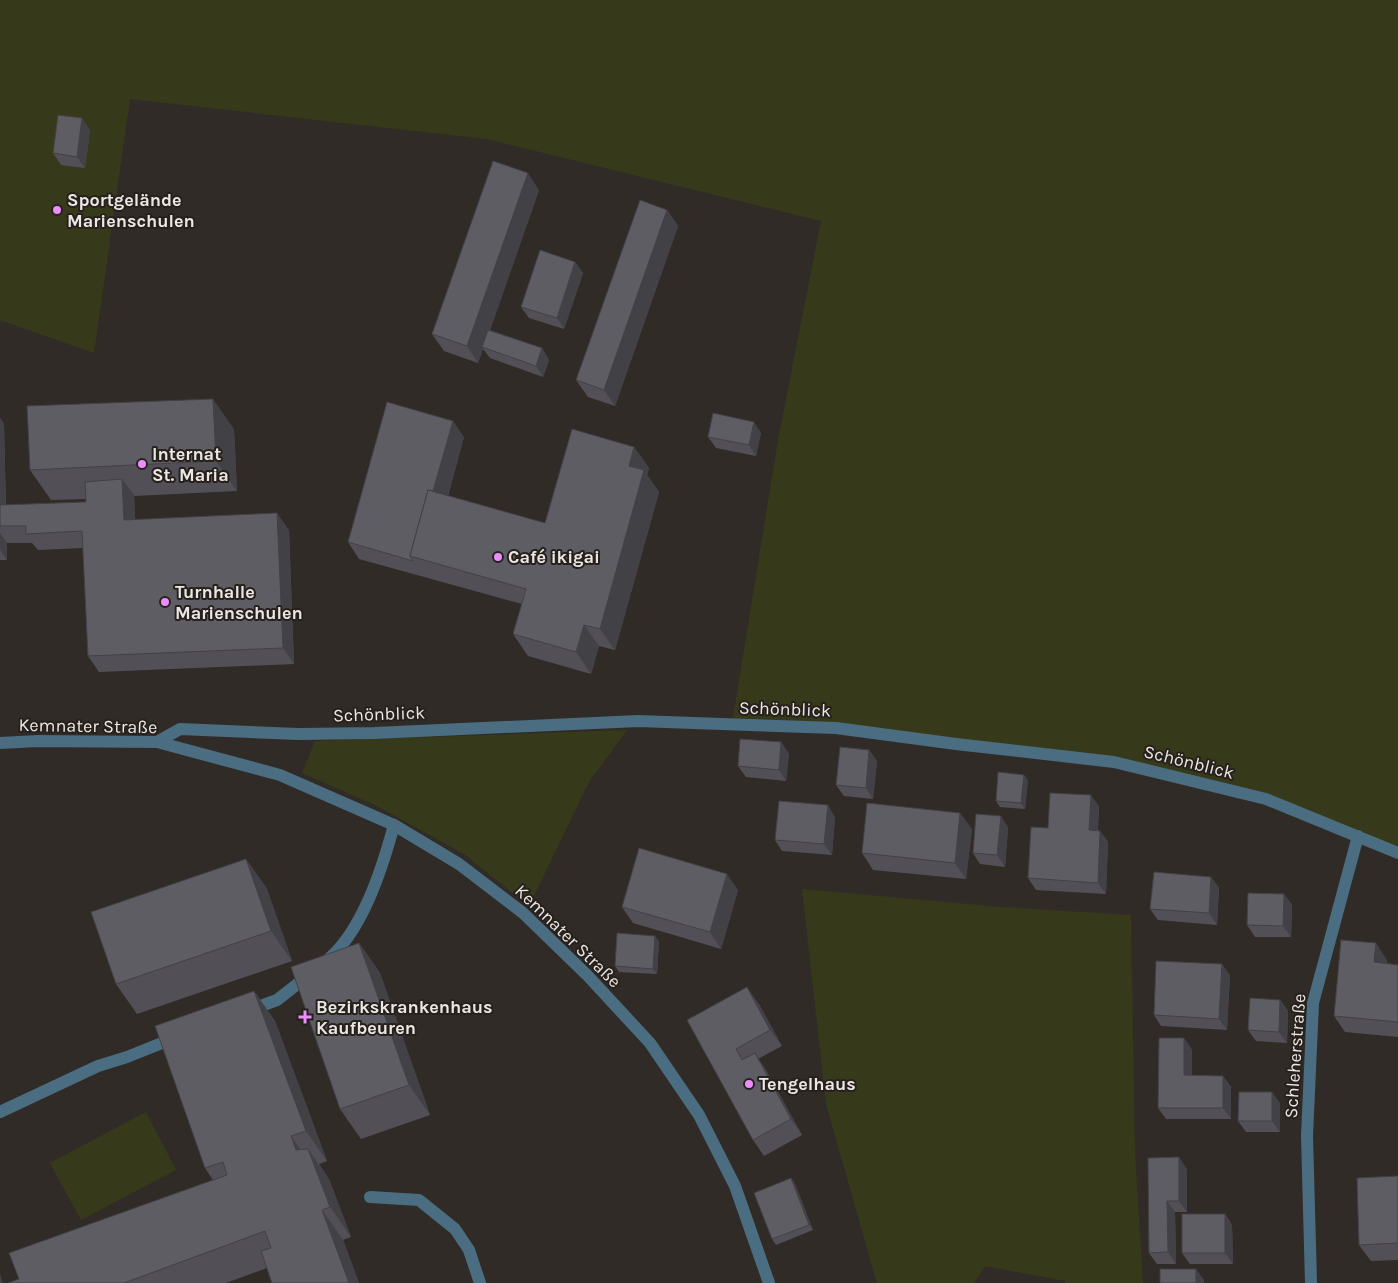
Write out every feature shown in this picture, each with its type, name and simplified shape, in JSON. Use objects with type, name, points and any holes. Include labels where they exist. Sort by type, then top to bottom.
[{"type":"street","name":"Schönblick","points":[[157,742],[180,729],[298,734],[375,733],[638,722],[836,728],[1114,762],[1266,799],[1398,853]]},
{"type":"street","name":"Kemnater Straße","points":[[0,743],[38,741],[157,742],[280,775],[394,825],[459,864],[523,913],[588,976],[650,1042],[699,1115],[735,1186],[769,1283]]},
{"type":"street","points":[[242,1013],[277,1000],[334,955],[358,923],[371,893],[394,825]]},
{"type":"street","name":"Schleherstraße","points":[[1311,1283],[1306,1136],[1313,1004],[1358,836]]},
{"type":"street","points":[[0,1112],[98,1066],[127,1057],[189,1032]]},
{"type":"street","points":[[370,1197],[419,1200],[455,1229],[469,1250],[480,1283]]},
{"type":"green space","points":[[0,0],[1398,0],[1398,847],[1113,757],[733,718],[778,440],[821,221],[487,139],[130,99],[94,353],[0,320]]},
{"type":"green space","points":[[627,730],[589,782],[529,906],[464,854],[375,805],[302,773],[315,741]]},
{"type":"green space","points":[[802,889],[1001,907],[1131,915],[1135,1153],[1143,1283],[1065,1283],[1065,1281],[985,1266],[974,1283],[877,1283],[826,1104]]},
{"type":"green space","points":[[146,1112],[176,1170],[81,1220],[50,1163]]},
{"type":"building","points":[[58,115],[82,118],[77,157],[53,153]]},
{"type":"building","points":[[493,161],[528,173],[467,346],[432,334]]},
{"type":"building","points":[[640,200],[667,210],[604,390],[576,380]]},
{"type":"building","points":[[540,250],[575,262],[557,318],[521,307]]},
{"type":"building","points":[[488,330],[542,348],[536,366],[482,347]]},
{"type":"building","points":[[213,399],[216,461],[30,470],[27,406]]},
{"type":"building","points":[[387,402],[453,421],[433,491],[428,490],[410,556],[413,561],[348,542]]},
{"type":"building","points":[[713,413],[754,422],[749,445],[708,437]]},
{"type":"building","points":[[572,429],[634,447],[629,466],[644,470],[600,629],[584,625],[576,652],[513,634],[526,589],[410,556],[428,490],[545,523]]},
{"type":"building","points":[[122,479],[124,520],[277,513],[283,648],[88,656],[82,531],[26,534],[26,526],[0,526],[0,505],[86,502],[85,482]]},
{"type":"building","points":[[740,739],[781,742],[779,770],[738,766]]},
{"type":"building","points":[[840,747],[869,750],[866,788],[836,785]]},
{"type":"building","points":[[998,772],[1024,775],[1021,803],[996,801]]},
{"type":"building","points":[[1050,793],[1091,795],[1089,830],[1100,831],[1098,883],[1028,878],[1031,827],[1048,828]]},
{"type":"building","points":[[779,801],[828,805],[824,844],[775,840]]},
{"type":"building","points":[[867,803],[960,813],[955,863],[862,853]]},
{"type":"building","points":[[976,814],[1001,816],[997,855],[973,853]]},
{"type":"building","points":[[639,848],[727,874],[710,932],[622,907]]},
{"type":"building","points":[[246,859],[271,931],[116,984],[91,912]]},
{"type":"building","points":[[1154,872],[1211,877],[1209,913],[1150,909]]},
{"type":"building","points":[[1248,893],[1284,894],[1283,926],[1247,925]]},
{"type":"building","points":[[617,933],[655,936],[653,969],[615,966]]},
{"type":"building","points":[[1341,940],[1376,943],[1374,962],[1398,965],[1398,1022],[1334,1016]]},
{"type":"building","points":[[359,943],[409,1085],[340,1109],[291,967]]},
{"type":"building","points":[[1156,961],[1222,964],[1219,1019],[1154,1015]]},
{"type":"building","name":"Tengelhaus","points":[[747,987],[770,1030],[736,1049],[742,1060],[755,1053],[791,1119],[753,1140],[687,1020]]},
{"type":"building","points":[[254,991],[306,1131],[291,1136],[296,1150],[308,1149],[330,1207],[322,1210],[349,1283],[272,1283],[261,1251],[271,1248],[265,1231],[124,1283],[8,1283],[19,1279],[9,1253],[227,1175],[223,1162],[205,1168],[155,1026]]},
{"type":"building","points":[[1250,998],[1280,1000],[1279,1032],[1248,1030]]},
{"type":"building","points":[[1159,1038],[1184,1038],[1184,1075],[1223,1076],[1223,1108],[1158,1108]]},
{"type":"building","points":[[1239,1092],[1272,1092],[1272,1121],[1238,1121]]},
{"type":"building","points":[[1179,1157],[1179,1201],[1167,1201],[1168,1252],[1149,1253],[1148,1158]]},
{"type":"building","points":[[1398,1176],[1398,1243],[1359,1245],[1357,1178]]},
{"type":"building","points":[[791,1178],[809,1225],[772,1239],[754,1193]]},
{"type":"building","points":[[1182,1214],[1225,1214],[1225,1253],[1182,1253]]},
{"type":"building","points":[[1160,1269],[1196,1269],[1196,1283],[1160,1283]]},
{"type":"place","name":"Sportgelände Marienschulen","points":[[57,210]]},
{"type":"place","name":"Internat St. Maria","points":[[142,464]]},
{"type":"place","name":"Café ikigai","points":[[498,557]]},
{"type":"place","name":"Turnhalle Marienschulen","points":[[165,602]]},
{"type":"place","name":"Bezirkskrankenhaus Kaufbeuren","points":[[305,1017]]},
{"type":"place","name":"Tengelhaus","points":[[749,1084]]}]
